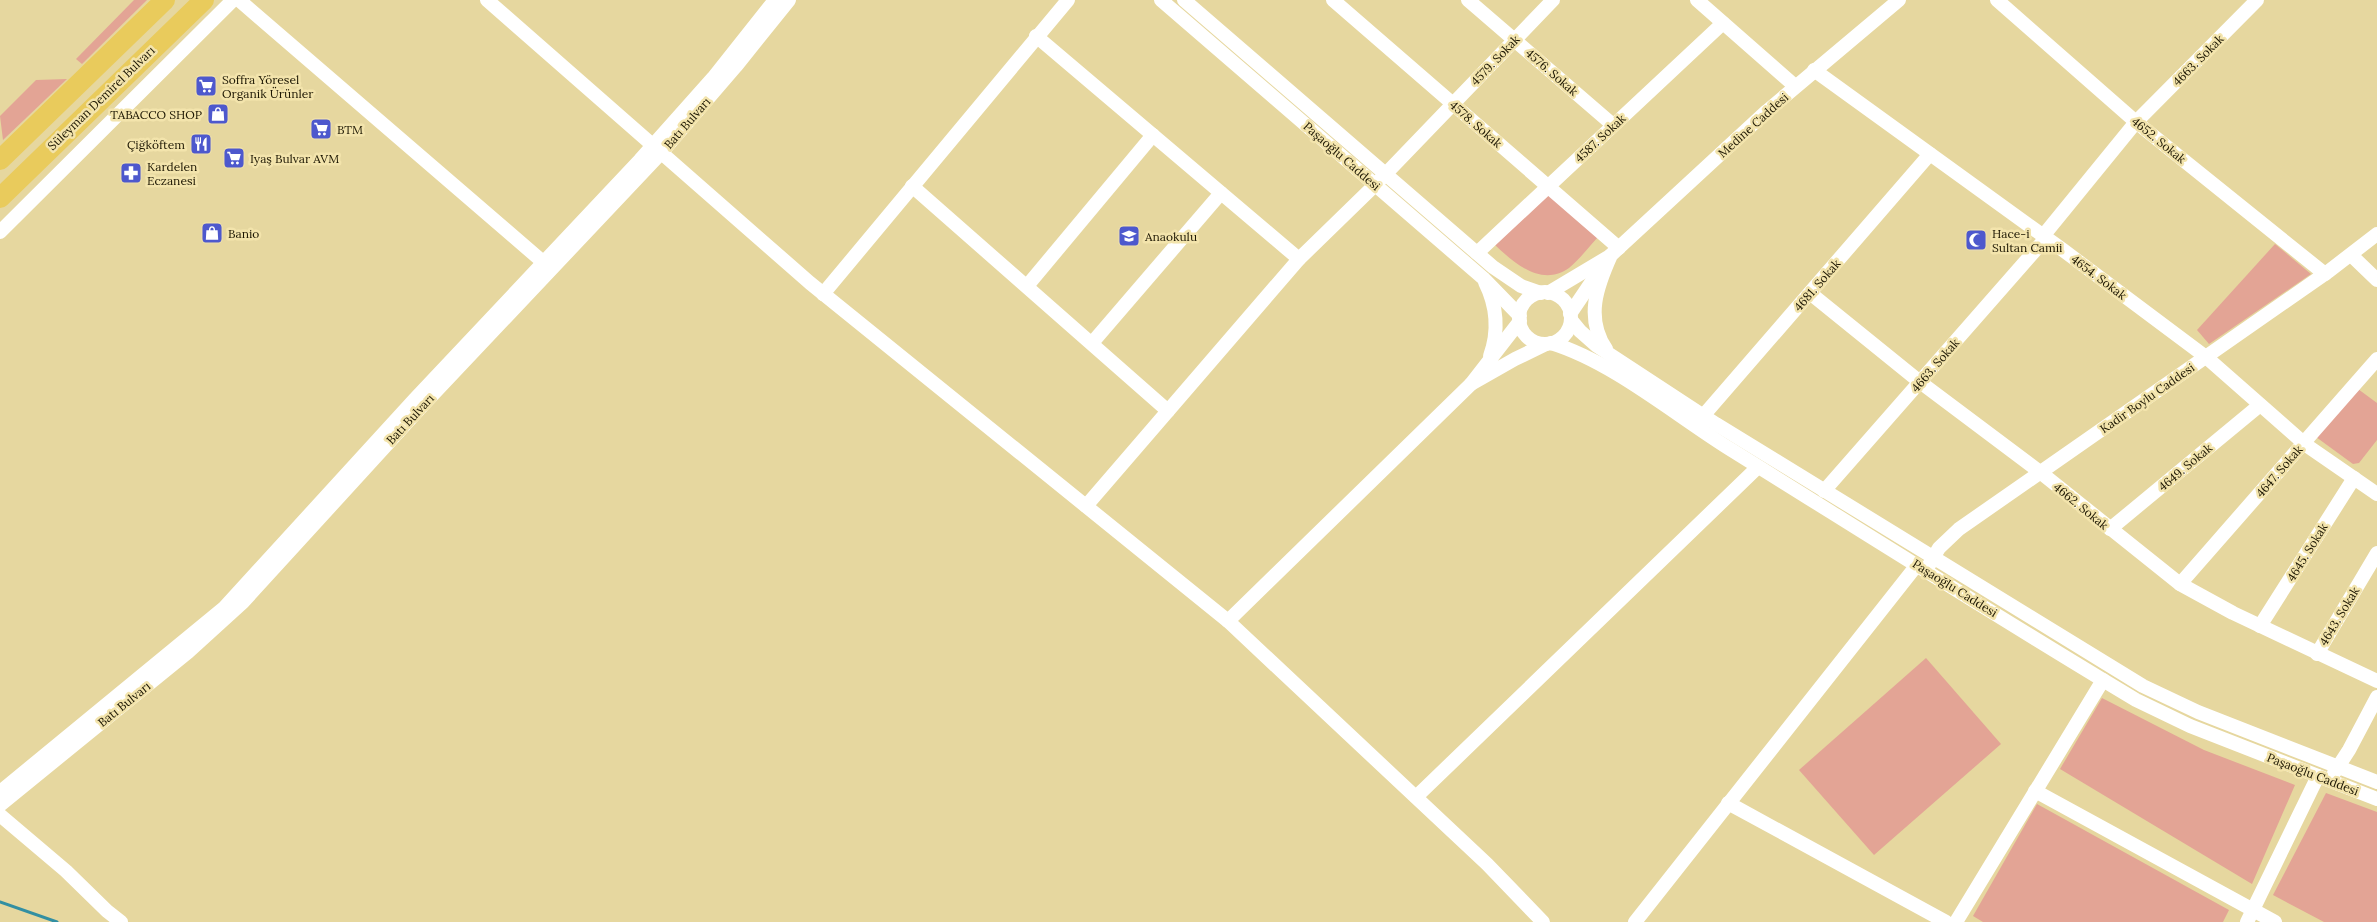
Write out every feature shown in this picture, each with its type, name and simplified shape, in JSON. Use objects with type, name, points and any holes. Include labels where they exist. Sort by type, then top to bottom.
[{"type":"highway","name":"Süleyman Demirel Bulvarı","points":[[0,160],[165,0]]},
{"type":"highway","name":"Süleyman Demirel Bulvarı","points":[[0,198],[204,0]]},
{"type":"street","points":[[0,232],[233,0]]},
{"type":"street","points":[[238,0],[543,262]]},
{"type":"street","points":[[487,0],[823,294],[1228,621],[1487,864],[1543,922]]},
{"type":"street","name":"Batı Bulvarı","points":[[0,792],[224,608],[543,262],[658,149],[775,0]]},
{"type":"street","name":"Batı Bulvarı","points":[[0,805],[233,613],[736,66],[789,0]]},
{"type":"street","points":[[823,294],[1036,36],[1068,0]]},
{"type":"street","name":"Paşaoğlu Caddesi","points":[[1161,0],[1483,278],[1520,318]]},
{"type":"street","name":"Paşaoğlu Caddesi","points":[[1184,0],[1510,280],[1526,289],[1544,293]]},
{"type":"street","name":"4578. Sokak","points":[[1333,0],[1548,186],[1615,251]]},
{"type":"street","name":"4576. Sokak","points":[[1468,0],[1614,125]]},
{"type":"street","name":"4579. Sokak","points":[[1086,506],[1299,258],[1375,185],[1553,0]]},
{"type":"street","points":[[1697,0],[1796,86]]},
{"type":"street","name":"Medine Caddesi","points":[[1571,317],[1585,290],[1615,251],[1814,70],[1898,0]]},
{"type":"street","name":"4652. Sokak","points":[[1997,0],[2136,122],[2326,274]]},
{"type":"street","name":"4663. Sokak","points":[[1824,491],[2045,237],[2136,122],[2257,0]]},
{"type":"street","name":"4587. Sokak","points":[[1477,253],[1723,23]]},
{"type":"street","points":[[1036,36],[1299,258]]},
{"type":"street","name":"4654. Sokak","points":[[1814,70],[2045,237],[2206,358],[2303,443],[2377,494]]},
{"type":"street","points":[[1027,286],[1153,135]]},
{"type":"street","name":"4681. Sokak","points":[[1703,416],[1930,154]]},
{"type":"street","points":[[912,186],[1168,411]]},
{"type":"street","points":[[1092,343],[1221,193]]},
{"type":"street","name":"Kadir Boylu Caddesi","points":[[1635,922],[1728,803],[1921,568],[1933,558],[1947,540],[1959,529],[2040,472],[2326,274],[2377,234]]},
{"type":"street","points":[[1610,354],[1597,334],[1594,319],[1598,284],[1615,251]]},
{"type":"street","name":"Medine Caddesi","points":[[1544,293],[1615,251]]},
{"type":"street","points":[[2351,255],[2377,280]]},
{"type":"street","points":[[1483,278],[1491,297],[1496,319],[1494,341],[1487,363]]},
{"type":"street","points":[[1228,621],[1471,384],[1520,318],[1524,303],[1530,297],[1544,293],[1560,297],[1566,304],[1571,317],[1564,336],[1471,384]]},
{"type":"street","name":"4662. Sokak","points":[[1810,293],[1920,382],[2040,472],[2110,530],[2180,584],[2317,654],[2377,680]]},
{"type":"street","name":"Paşaoğlu Caddesi","points":[[1571,317],[1588,339],[1703,416],[2110,667],[2170,700],[2377,782]]},
{"type":"street","points":[[1520,318],[1525,334],[1531,340],[1548,343]]},
{"type":"street","name":"Paşaoğlu Caddesi","points":[[1548,343],[1575,351],[1602,365],[1758,467],[2103,680],[2163,714],[2377,799]]},
{"type":"street","name":"4647. Sokak","points":[[2180,584],[2377,359]]},
{"type":"street","name":"4649. Sokak","points":[[2110,530],[2260,405]]},
{"type":"street","points":[[1416,797],[1758,467]]},
{"type":"street","name":"4645. Sokak","points":[[2260,626],[2354,478]]},
{"type":"street","name":"4643. Sokak","points":[[2317,654],[2377,553]]},
{"type":"street","points":[[1956,922],[2103,680]]},
{"type":"street","points":[[2250,916],[2324,778],[2338,767],[2377,697]]},
{"type":"street","points":[[2035,791],[2250,916],[2275,922]]},
{"type":"street","points":[[1728,803],[1946,922]]},
{"type":"street","points":[[0,815],[66,871],[106,911],[121,922]]},
{"type":"shaded area","points":[[134,0],[147,0],[82,64],[76,59]]},
{"type":"shaded area","points":[[67,79],[3,140],[0,116],[36,80]]},
{"type":"shaded area","points":[[1550,191],[1601,234],[1569,268],[1559,273],[1548,275],[1538,274],[1519,265],[1494,244]]},
{"type":"shaded area","points":[[2275,244],[2311,274],[2209,344],[2197,330]]},
{"type":"shaded area","points":[[2358,389],[2377,403],[2377,440],[2359,463],[2353,464],[2316,437]]},
{"type":"shaded area","points":[[1926,658],[2001,744],[1874,855],[1799,770]]},
{"type":"shaded area","points":[[2102,698],[2204,750],[2295,785],[2252,884],[2060,769]]},
{"type":"shaded area","points":[[2326,793],[2377,812],[2377,922],[2324,922],[2273,895]]},
{"type":"shaded area","points":[[2037,804],[2229,910],[2223,922],[1983,922],[1973,916]]},
{"type":"waterway","points":[[0,902],[57,922]]},
{"type":"place","name":"Soffra Yöresel Organik Ürünler","points":[[206,86]]},
{"type":"place","name":"TABACCO SHOP","points":[[218,114]]},
{"type":"place","name":"BTM","points":[[321,129]]},
{"type":"place","name":"Çiğköftem","points":[[201,144]]},
{"type":"place","name":"Iyaş Bulvar AVM","points":[[234,158]]},
{"type":"place","name":"Kardelen Eczanesi","points":[[131,173]]},
{"type":"place","name":"Banio","points":[[212,233]]},
{"type":"place","name":"Anaokulu","points":[[1129,236]]},
{"type":"place","name":"Hace-i Sultan Camii","points":[[1976,240]]}]
